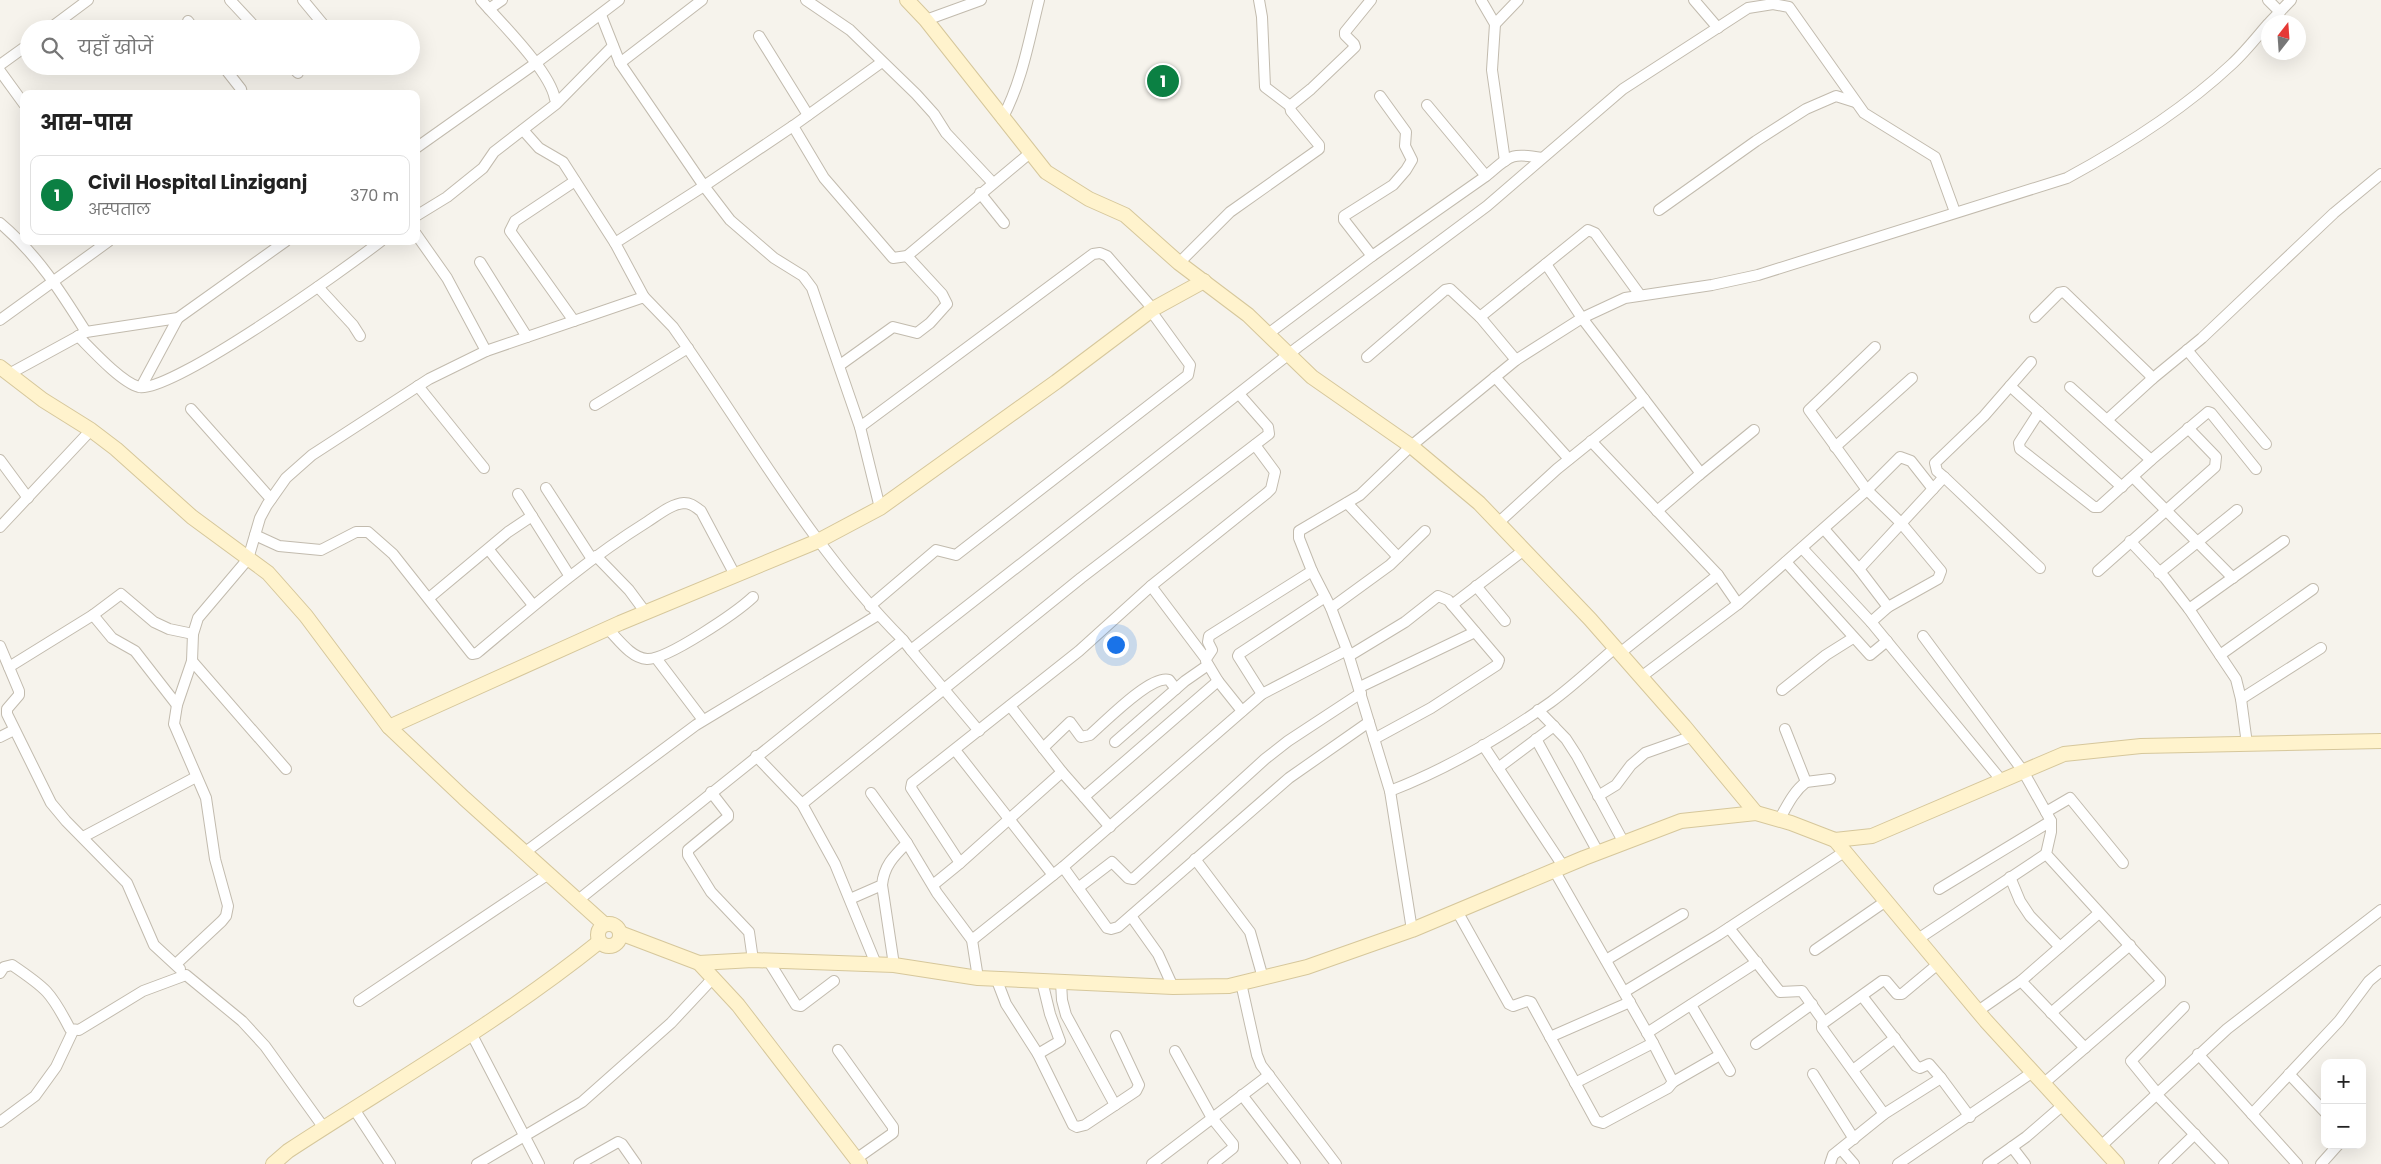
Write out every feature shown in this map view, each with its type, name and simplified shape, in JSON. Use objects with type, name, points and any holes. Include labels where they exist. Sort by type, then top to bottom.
[{"type":"street","points":[[61,20],[88,0]]},
{"type":"street","points":[[230,0],[249,20]]},
{"type":"street","points":[[303,0],[320,20]]},
{"type":"street","points":[[481,0],[536,63],[554,92],[555,99]]},
{"type":"street","points":[[489,9],[502,0]]},
{"type":"street","points":[[420,145],[536,63],[619,0]]},
{"type":"street","points":[[620,63],[702,0]]},
{"type":"street","points":[[806,0],[850,30],[916,94],[934,114],[946,133],[992,182]]},
{"type":"street","points":[[908,0],[926,20],[1002,119],[1046,172],[1089,199],[1125,215],[1179,263],[1248,315],[1312,377],[1411,446],[1478,503],[1617,650],[1693,736],[1756,813]]},
{"type":"street","points":[[926,20],[981,0]]},
{"type":"street","points":[[1002,119],[1010,105],[1022,70],[1038,0]]},
{"type":"street","points":[[1179,263],[1230,212],[1319,149],[1319,145],[1291,111],[1290,106],[1265,86],[1262,17],[1259,0]]},
{"type":"street","points":[[1290,106],[1312,89],[1355,47],[1344,35],[1345,32],[1371,0]]},
{"type":"street","points":[[1481,0],[1495,24],[1492,70],[1505,161]]},
{"type":"street","points":[[1495,24],[1518,0]]},
{"type":"street","points":[[1694,0],[1718,28]]},
{"type":"street","points":[[2268,0],[2280,12]]},
{"type":"street","points":[[2277,15],[2291,0]]},
{"type":"street","points":[[911,650],[1290,354],[1487,206],[1623,89],[1748,8],[1773,4],[1789,7],[1864,113],[1935,157],[1955,212]]},
{"type":"street","points":[[601,15],[620,63],[704,186],[730,220],[774,258],[808,281],[840,366],[860,427],[880,508]]},
{"type":"street","points":[[1412,930],[1390,791],[1361,690],[1331,608],[1312,571],[1299,538],[1299,531],[1347,503],[1382,476],[1411,446],[1516,360],[1582,318],[1625,298],[1712,285],[1758,275],[2067,178],[2113,153],[2183,105],[2232,64],[2261,33]]},
{"type":"street","points":[[759,36],[808,115]]},
{"type":"street","points":[[420,214],[447,197],[484,168],[494,152],[556,104],[613,46]]},
{"type":"street","points":[[0,65],[20,51]]},
{"type":"street","points":[[615,243],[793,126],[882,62]]},
{"type":"street","points":[[0,70],[20,98]]},
{"type":"street","points":[[230,75],[241,90]]},
{"type":"street","points":[[1372,256],[1344,220],[1344,216],[1393,185],[1412,160],[1405,146],[1406,132],[1380,96]]},
{"type":"street","points":[[1659,210],[1748,146],[1806,109],[1836,96],[1855,102]]},
{"type":"street","points":[[1427,105],[1486,176]]},
{"type":"street","points":[[793,126],[824,178],[893,258],[907,256],[992,182],[1030,153]]},
{"type":"street","points":[[523,130],[539,148],[563,162],[615,243],[644,297],[673,327],[688,348],[818,541],[870,606],[903,640],[979,731]]},
{"type":"street","points":[[1268,334],[1372,256],[1505,161],[1518,154],[1542,158]]},
{"type":"street","points":[[2107,420],[2187,350],[2334,212],[2381,174]]},
{"type":"street","points":[[574,320],[510,231],[515,221],[575,181]]},
{"type":"street","points":[[980,193],[1004,223]]},
{"type":"street","points":[[0,224],[20,242]]},
{"type":"street","points":[[1480,317],[1584,232],[1591,230],[1640,295]]},
{"type":"street","points":[[420,240],[447,278],[486,351]]},
{"type":"street","points":[[23,245],[54,281],[82,334],[107,365],[131,383],[141,387],[161,382],[208,359],[318,287],[376,245]]},
{"type":"street","points":[[0,320],[104,245]]},
{"type":"street","points":[[280,245],[178,318],[82,334],[4,371],[43,400],[91,430],[116,449],[192,517],[268,573],[286,591],[389,727],[547,875],[604,924],[616,926],[620,933],[619,940],[613,945],[606,946],[599,942],[597,932],[604,924]]},
{"type":"street","points":[[860,427],[1093,254],[1100,253],[1108,256],[1152,310],[1190,365],[1188,375],[956,555],[936,550],[870,606]]},
{"type":"street","points":[[840,366],[893,326],[917,333],[930,324],[947,304],[942,294],[907,256]]},
{"type":"street","points":[[480,262],[527,337]]},
{"type":"street","points":[[1546,264],[1582,318],[1699,471],[1699,475]]},
{"type":"street","points":[[389,727],[608,629],[818,541],[880,508],[1056,382],[1152,310],[1204,281]]},
{"type":"street","points":[[318,287],[353,325],[360,336]]},
{"type":"street","points":[[1367,357],[1445,290],[1454,291],[1480,317],[1516,360]]},
{"type":"street","points":[[2035,317],[2058,292],[2064,292],[2152,379]]},
{"type":"street","points":[[176,964],[222,921],[226,916],[228,906],[215,859],[206,798],[174,724],[177,705],[192,660],[193,634],[198,618],[248,559],[260,518],[271,499],[286,478],[312,454],[418,386],[486,351],[644,297]]},
{"type":"street","points":[[141,387],[178,318]]},
{"type":"street","points":[[1871,622],[1888,607],[1938,579],[1941,574],[1941,571],[1901,523],[1868,490],[1809,410],[1875,347]]},
{"type":"street","points":[[595,405],[688,348]]},
{"type":"street","points":[[2187,350],[2266,444]]},
{"type":"street","points":[[2031,362],[1984,416],[1935,463],[1937,470],[2040,568]]},
{"type":"street","points":[[1495,377],[1569,459]]},
{"type":"street","points":[[1835,447],[1912,378]]},
{"type":"street","points":[[418,386],[484,468]]},
{"type":"street","points":[[2010,386],[2122,487]]},
{"type":"street","points":[[2070,387],[2151,460]]},
{"type":"street","points":[[802,804],[1081,578],[1269,434],[1270,429],[1239,394]]},
{"type":"street","points":[[1498,523],[1569,459],[1644,399]]},
{"type":"street","points":[[191,409],[271,499]]},
{"type":"street","points":[[2039,412],[2019,443],[2020,449],[2090,506],[2099,507],[2205,414],[2211,413],[2256,469]]},
{"type":"street","points":[[2098,571],[2216,463],[2216,457],[2188,428]]},
{"type":"street","points":[[0,527],[91,430]]},
{"type":"street","points":[[1657,511],[1754,430]]},
{"type":"street","points":[[1591,441],[1718,575],[1738,604]]},
{"type":"street","points":[[960,863],[911,788],[912,783],[1079,651],[1151,586],[1220,533],[1271,489],[1274,468],[1255,444]]},
{"type":"street","points":[[1641,677],[1738,604],[1868,490],[1900,457],[1911,461],[1933,488]]},
{"type":"street","points":[[0,460],[28,498]]},
{"type":"street","points":[[1859,568],[1944,476]]},
{"type":"street","points":[[2133,477],[2233,578]]},
{"type":"street","points":[[546,488],[594,558],[629,590],[646,613]]},
{"type":"street","points":[[518,494],[569,575]]},
{"type":"street","points":[[255,535],[278,546],[321,550],[356,532],[368,532],[393,554],[472,654],[477,653],[569,575],[668,509],[683,503],[692,504],[701,511],[735,575]]},
{"type":"street","points":[[1347,503],[1398,558]]},
{"type":"street","points":[[2160,573],[2237,510]]},
{"type":"street","points":[[429,598],[489,550],[508,532],[532,516]]},
{"type":"street","points":[[1824,529],[1859,568],[1888,607]]},
{"type":"street","points":[[1331,608],[1398,558],[1425,531]]},
{"type":"street","points":[[2189,609],[2284,541]]},
{"type":"street","points":[[2130,542],[2160,573],[2189,609],[2236,679],[2241,699],[2247,744]]},
{"type":"street","points":[[1802,548],[1871,622],[2002,781]]},
{"type":"street","points":[[489,550],[533,605]]},
{"type":"street","points":[[1452,605],[1524,550]]},
{"type":"street","points":[[1786,562],[1870,655],[1887,642]]},
{"type":"street","points":[[1115,742],[1207,662],[1212,650],[1208,642],[1211,634],[1312,571]]},
{"type":"street","points":[[1390,791],[1430,776],[1538,710],[1718,575]]},
{"type":"street","points":[[1151,586],[1207,662],[1218,681],[1242,711]]},
{"type":"street","points":[[1476,586],[1505,621]]},
{"type":"street","points":[[2220,655],[2313,590]]},
{"type":"street","points":[[9,667],[92,615],[121,594],[154,622],[169,629],[193,634]]},
{"type":"street","points":[[1262,694],[1238,656],[1239,654],[1325,596]]},
{"type":"street","points":[[972,940],[1063,867],[1262,694],[1348,653],[1405,622],[1438,596],[1445,597],[1499,660],[1497,665],[1431,708],[1374,739]]},
{"type":"street","points":[[608,629],[635,656],[646,659],[656,658],[689,641],[740,609],[754,597]]},
{"type":"street","points":[[524,853],[703,720],[878,614]]},
{"type":"street","points":[[92,615],[112,638],[135,651],[177,705]]},
{"type":"street","points":[[1078,888],[1112,862],[1128,878],[1134,879],[1288,741],[1361,690],[1475,632]]},
{"type":"street","points":[[1918,939],[2046,854],[2052,832],[2049,816],[2023,772],[1923,636]]},
{"type":"street","points":[[1782,690],[1826,655],[1853,638]]},
{"type":"street","points":[[577,901],[903,640]]},
{"type":"street","points":[[0,646],[19,691],[19,695],[7,709],[7,714],[52,803],[127,883],[154,945],[186,975],[242,1021],[265,1046],[324,1128]]},
{"type":"street","points":[[2241,699],[2321,648]]},
{"type":"street","points":[[656,658],[703,720]]},
{"type":"street","points":[[192,660],[286,769]]},
{"type":"street","points":[[1043,748],[1070,722],[1081,736],[1090,735],[1141,690],[1161,679],[1170,680],[1176,689]]},
{"type":"street","points":[[1084,797],[1218,681]]},
{"type":"street","points":[[1010,706],[1062,772],[1110,827]]},
{"type":"street","points":[[1538,710],[1554,726],[1577,756],[1624,843]]},
{"type":"street","points":[[1063,867],[1107,928],[1118,927],[1289,778],[1369,722]]},
{"type":"street","points":[[1498,768],[1554,726]]},
{"type":"street","points":[[1785,729],[1806,782]]},
{"type":"street","points":[[0,737],[14,730]]},
{"type":"street","points":[[1598,796],[1616,784],[1644,754],[1693,736]]},
{"type":"street","points":[[1536,739],[1598,852]]},
{"type":"street","points":[[699,963],[768,960],[876,964],[978,978],[1173,987],[1229,986],[1307,967],[1412,930],[1598,852],[1681,822],[1756,813],[1834,840],[1872,836],[2064,754],[2141,746],[2381,741]]},
{"type":"street","points":[[1483,745],[1559,868],[1606,960],[1673,1082]]},
{"type":"street","points":[[955,750],[1053,875]]},
{"type":"street","points":[[756,756],[802,804],[835,864],[876,964]]},
{"type":"street","points":[[933,885],[1062,772]]},
{"type":"street","points":[[82,837],[196,777]]},
{"type":"street","points":[[1779,820],[1792,797],[1806,782],[1830,780]]},
{"type":"street","points":[[711,792],[728,814],[728,817],[694,843],[688,850],[688,855],[711,892],[729,912],[744,924],[749,932],[753,960]]},
{"type":"street","points":[[871,793],[907,843],[937,893],[972,940],[978,978]]},
{"type":"street","points":[[1939,889],[2049,816],[2070,798],[2123,863]]},
{"type":"street","points":[[1834,840],[1978,1011],[2117,1164]]},
{"type":"street","points":[[894,965],[882,886],[884,871],[888,863],[907,843]]},
{"type":"street","points":[[1624,992],[1729,928],[1844,852]]},
{"type":"street","points":[[2043,1084],[2160,983],[2156,972],[2046,854]]},
{"type":"street","points":[[1195,859],[1250,932],[1263,978]]},
{"type":"street","points":[[359,1001],[547,875]]},
{"type":"street","points":[[2010,877],[2020,901],[2030,916],[2060,947]]},
{"type":"street","points":[[850,899],[882,886]]},
{"type":"street","points":[[1815,950],[1886,901]]},
{"type":"street","points":[[2101,1146],[2198,1054],[2245,1015],[2381,910]]},
{"type":"street","points":[[1458,911],[1509,1004],[1513,1006],[1528,1001],[1531,1002],[1596,1121],[1603,1123],[1668,1088],[1673,1082],[1720,1055]]},
{"type":"street","points":[[1978,1011],[2021,980],[2099,913]]},
{"type":"street","points":[[1606,960],[1683,914]]},
{"type":"street","points":[[1131,916],[1158,954],[1173,987]]},
{"type":"street","points":[[1729,928],[1780,992],[1799,990],[1812,1004],[1824,1022]]},
{"type":"street","points":[[620,933],[699,963],[714,977],[738,1005],[858,1162],[893,1133],[893,1127],[838,1050]]},
{"type":"street","points":[[273,1164],[324,1128],[471,1033],[573,963],[599,942]]},
{"type":"street","points":[[2051,1013],[2130,945]]},
{"type":"street","points":[[768,960],[796,1005],[801,1006],[834,982]]},
{"type":"street","points":[[1647,1033],[1757,962]]},
{"type":"street","points":[[1884,1114],[1822,1028],[1824,1022],[1885,980],[1897,994],[1902,994],[1938,964]]},
{"type":"street","points":[[0,974],[4,967],[12,965],[42,986],[55,1001],[73,1031]]},
{"type":"street","points":[[2252,1114],[2339,1022],[2369,981],[2381,971]]},
{"type":"street","points":[[73,1031],[79,1030],[143,991],[186,975]]},
{"type":"street","points":[[477,1164],[582,1102],[672,1023],[714,977]]},
{"type":"street","points":[[996,978],[1006,1004],[1038,1054],[1073,1125],[1077,1127],[1085,1126],[1136,1091],[1139,1085],[1116,1036]]},
{"type":"street","points":[[2021,980],[2085,1048]]},
{"type":"street","points":[[1038,1054],[1060,1040],[1050,1014],[1042,981]]},
{"type":"street","points":[[1062,982],[1062,1000],[1066,1015],[1115,1105]]},
{"type":"street","points":[[1241,983],[1257,1055],[1269,1075],[1336,1164]]},
{"type":"street","points":[[1862,996],[1916,1066],[1920,1068],[1929,1064],[1970,1117]]},
{"type":"street","points":[[1550,1037],[1630,1002]]},
{"type":"street","points":[[1756,1044],[1812,1004]]},
{"type":"street","points":[[1691,1005],[1730,1071]]},
{"type":"street","points":[[2184,1007],[2131,1061],[2157,1093],[2223,1164]]},
{"type":"street","points":[[0,1122],[35,1096],[56,1068],[73,1031]]},
{"type":"street","points":[[471,1033],[524,1136],[534,1162]]},
{"type":"street","points":[[1853,1070],[1895,1038]]},
{"type":"street","points":[[1575,1083],[1653,1043]]},
{"type":"street","points":[[1175,1051],[1212,1118],[1233,1146],[1213,1164]]},
{"type":"street","points":[[2198,1054],[2297,1164]]},
{"type":"street","points":[[1898,1164],[1970,1117],[2033,1072]]},
{"type":"street","points":[[1813,1074],[1854,1139]]},
{"type":"street","points":[[2289,1074],[2321,1108]]},
{"type":"street","points":[[1152,1164],[1269,1075]]},
{"type":"street","points":[[1830,1164],[1832,1157],[1884,1114],[1941,1078]]},
{"type":"street","points":[[1242,1095],[1295,1164]]},
{"type":"street","points":[[1988,1164],[2063,1105]]},
{"type":"street","points":[[354,1109],[390,1164]]},
{"type":"street","points":[[2164,1164],[2195,1134]]},
{"type":"street","points":[[579,1164],[618,1142],[622,1144],[636,1164]]},
{"type":"street","points":[[2012,1147],[2025,1164]]},
{"type":"street","points":[[1841,1149],[1854,1164]]},
{"type":"street","points":[[2321,1164],[2334,1149]]},
{"type":"place","name":"Civil Hospital Linziganj","points":[[1163,81]]}]
